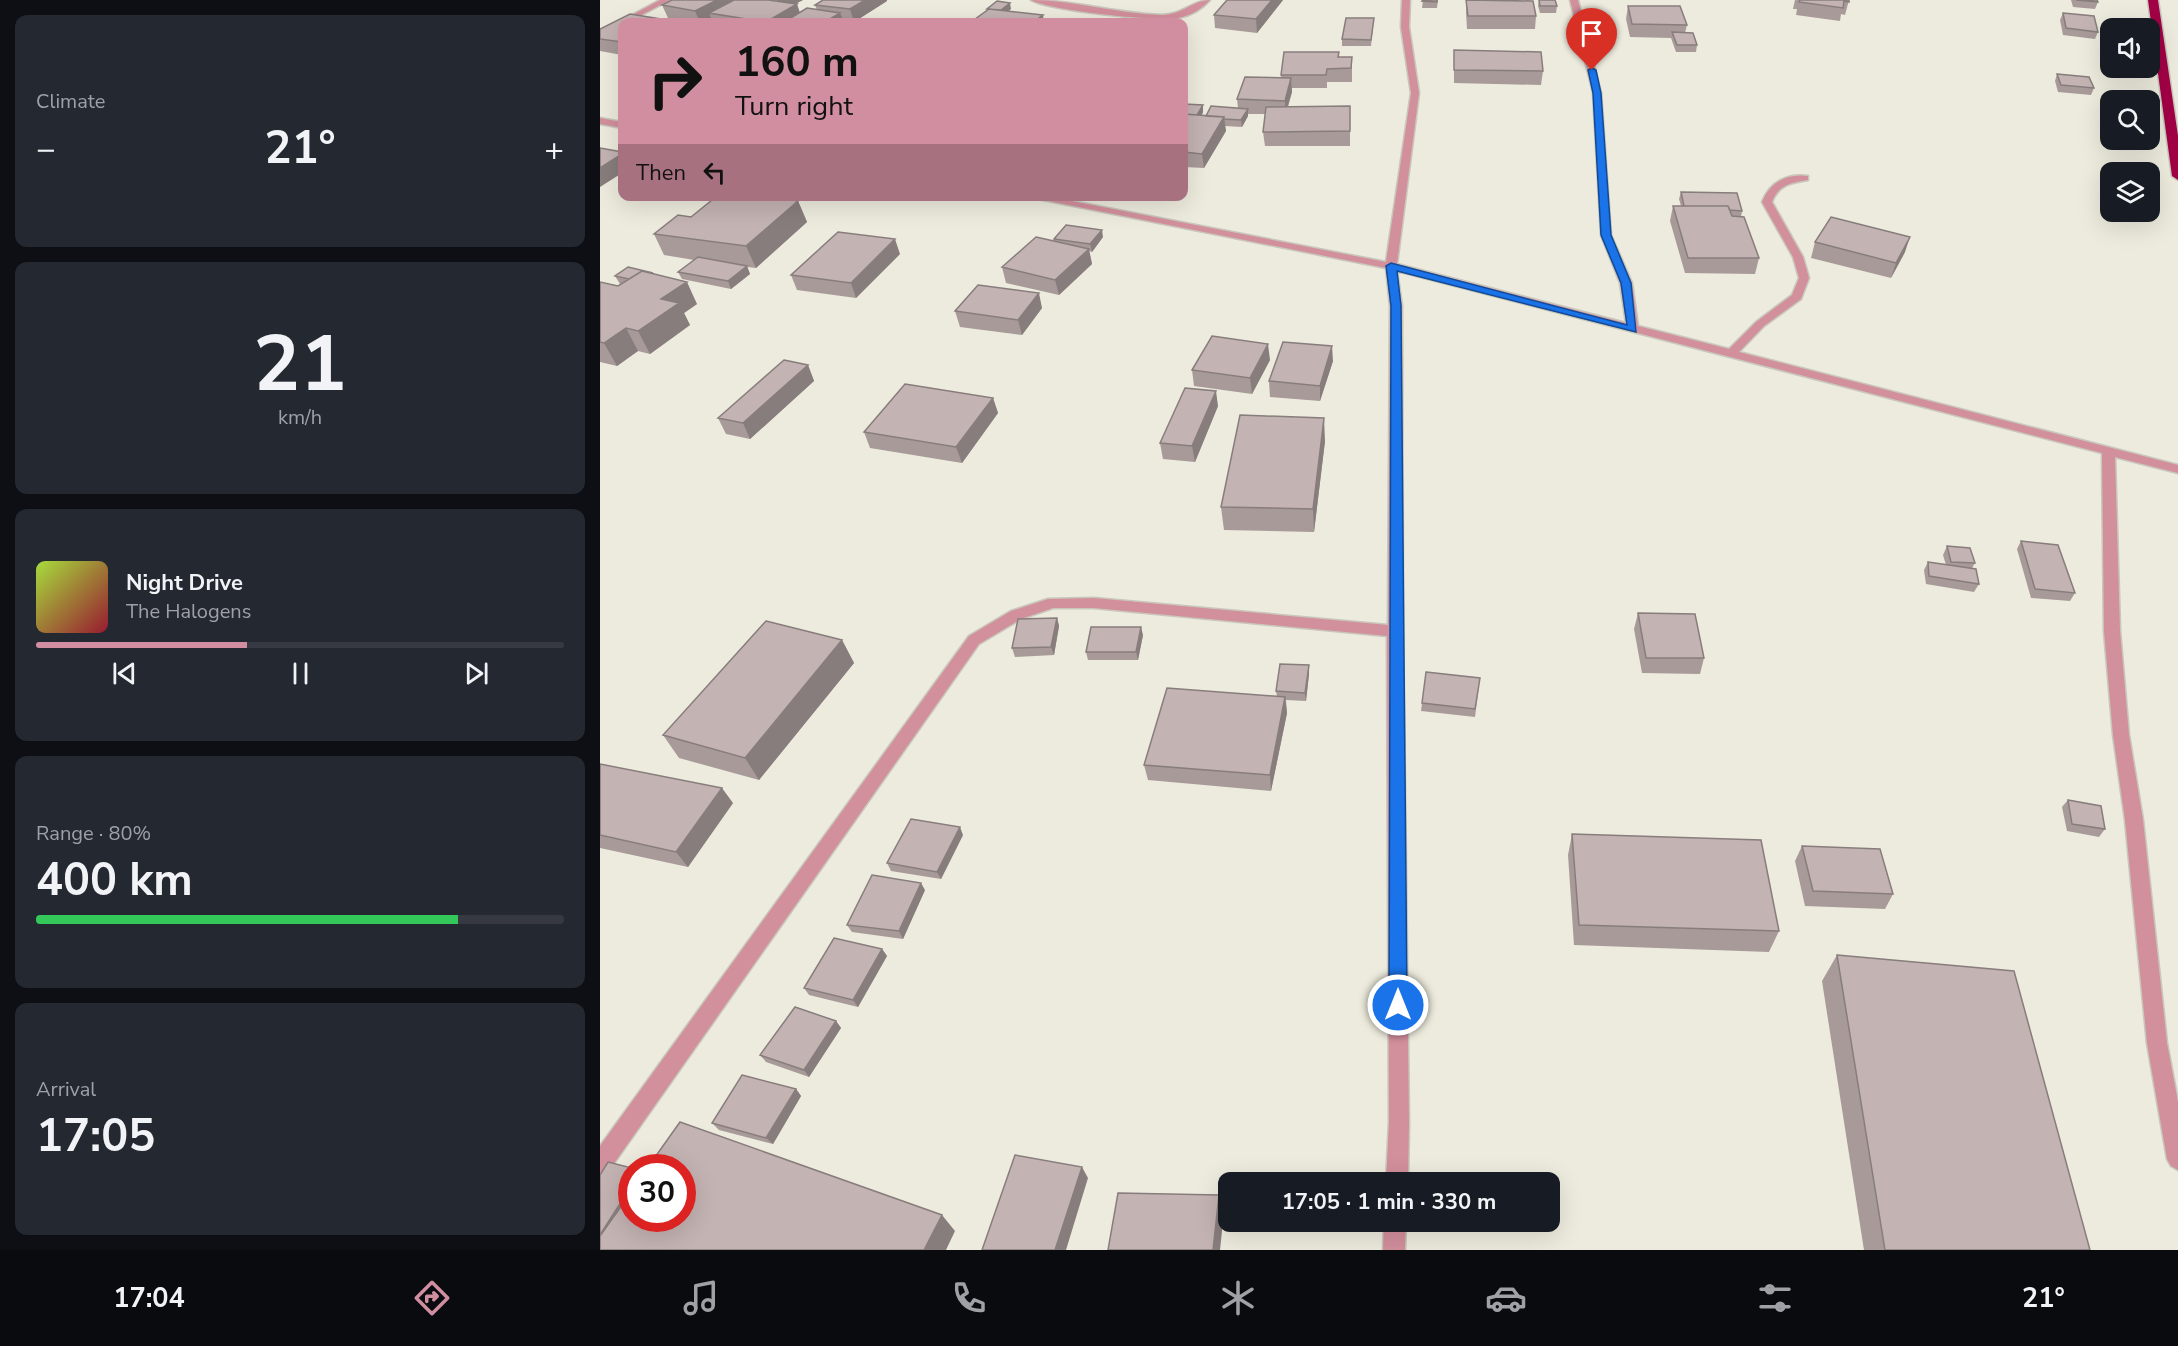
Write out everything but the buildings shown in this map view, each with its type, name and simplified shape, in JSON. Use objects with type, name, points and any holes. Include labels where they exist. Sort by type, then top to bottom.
[{"type":"highway","points":[[2153,0],[2178,176]]},
{"type":"street","points":[[632,18],[666,0]]},
{"type":"street","points":[[1035,0],[1145,16],[1176,16],[1199,6],[1206,0]]},
{"type":"street","points":[[1397,1172],[1396,306],[1391,266],[1414,93],[1405,27],[1406,0]]},
{"type":"street","points":[[1574,0],[1597,93],[1606,235],[1626,283],[1633,329]]},
{"type":"street","points":[[600,121],[618,124]]},
{"type":"street","points":[[1731,354],[1760,324],[1797,297],[1804,278],[1798,257],[1767,202],[1770,191],[1780,182],[1805,178]]},
{"type":"street","points":[[1055,201],[1391,266],[2178,469]]},
{"type":"street","points":[[2108,452],[2112,631],[2121,735],[2134,820],[2157,1043],[2178,1159]]},
{"type":"street","points":[[600,1164],[974,640],[1016,615],[1053,603],[1094,603],[1395,631]]},
{"type":"street","points":[[1394,1250],[1395,1232]]},
{"type":"route","points":[[1398,1005],[1395,631],[1396,306],[1391,266],[1633,329],[1626,283],[1606,235],[1597,93],[1592,70]]}]
